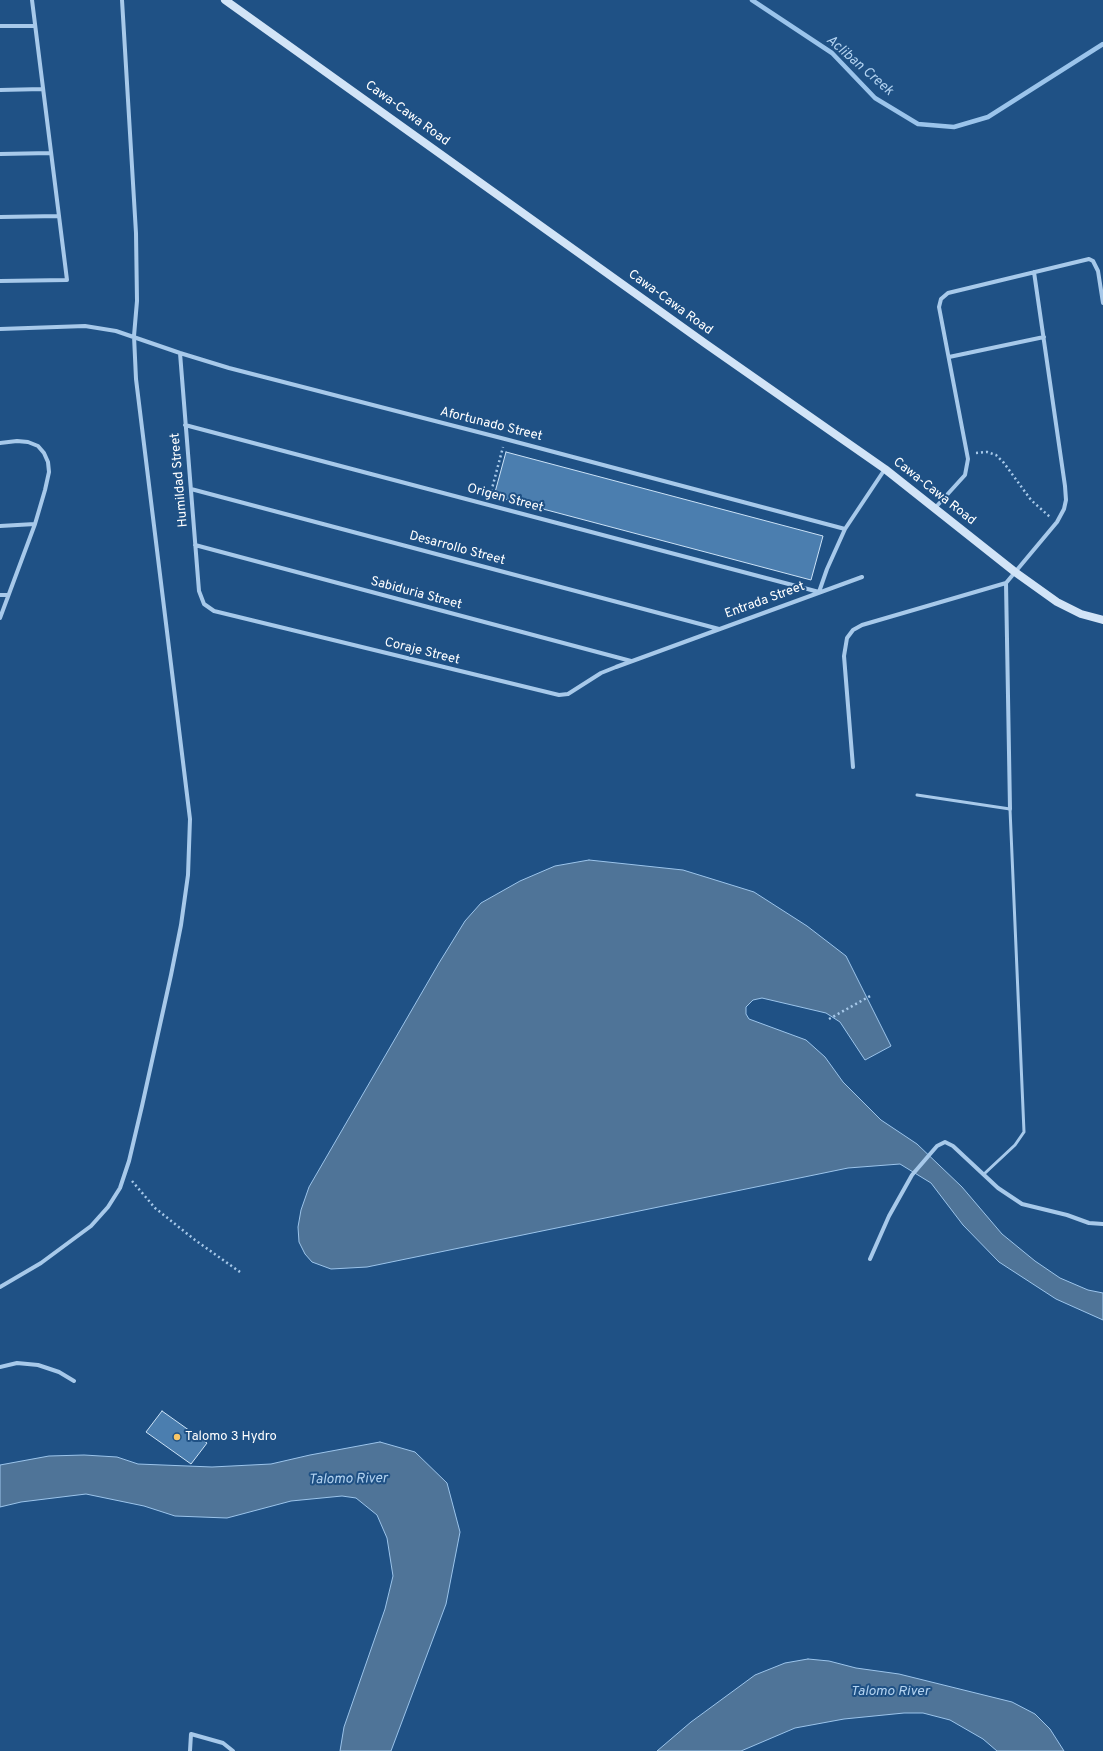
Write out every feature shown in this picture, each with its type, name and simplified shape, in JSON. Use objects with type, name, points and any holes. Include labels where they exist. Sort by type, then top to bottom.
[{"type":"street","points":[[0,281],[67,280],[32,0]]},
{"type":"street","points":[[0,1286],[41,1263],[91,1226],[108,1207],[120,1188],[142,1106],[181,925],[188,875],[190,819],[136,379],[134,336],[137,302],[136,233],[122,0]]},
{"type":"street","name":"Cawa-Cawa Road","points":[[225,0],[706,344],[885,469],[1015,572],[1069,609],[1103,620]]},
{"type":"street","points":[[0,26],[35,26]]},
{"type":"street","points":[[0,90],[43,89]]},
{"type":"street","points":[[0,154],[51,153]]},
{"type":"street","points":[[0,217],[59,216]]},
{"type":"street","points":[[936,508],[965,475],[968,467],[967,453],[939,307],[940,299],[948,293],[1089,260],[1096,265],[1098,271],[1103,303]]},
{"type":"street","points":[[853,767],[844,656],[847,638],[853,630],[862,625],[1006,582],[1057,522],[1064,509],[1066,500],[1034,272]]},
{"type":"street","name":"Afortunado Street","points":[[0,329],[85,326],[100,327],[134,336],[180,353],[273,380],[505,439],[845,529]]},
{"type":"street","points":[[949,358],[1044,337]]},
{"type":"street","name":"Humildad Street","points":[[180,353],[199,591],[204,604]]},
{"type":"street","name":"Origen Street","points":[[185,425],[820,592]]},
{"type":"street","points":[[0,443],[17,441],[28,442],[38,446],[48,462],[49,472],[35,524],[0,618]]},
{"type":"street","name":"Entrada Street","points":[[631,662],[820,592],[827,569],[845,529],[885,469]]},
{"type":"street","name":"Desarrollo Street","points":[[191,489],[719,629]]},
{"type":"street","points":[[0,526],[35,524]]},
{"type":"street","name":"Sabiduria Street","points":[[195,545],[631,662]]},
{"type":"street","points":[[820,592],[862,577]]},
{"type":"street","points":[[1006,582],[1010,809]]},
{"type":"street","points":[[0,595],[8,595]]},
{"type":"street","name":"Coraje Street","points":[[204,604],[214,611],[559,695],[568,694],[601,674],[631,662]]},
{"type":"street","points":[[870,1259],[889,1216],[912,1175],[933,1150],[941,1143],[949,1143],[1010,1198],[1022,1204],[1067,1215],[1089,1223],[1103,1224]]},
{"type":"street","points":[[0,1367],[17,1363],[38,1365],[59,1372],[74,1381]]},
{"type":"street","points":[[190,1751],[191,1734],[223,1743],[233,1751]]},
{"type":"lane","points":[[917,795],[1010,809],[1024,1132],[1015,1145],[984,1174]]},
{"type":"path","points":[[488,505],[505,439]]},
{"type":"path","points":[[967,453],[987,452],[996,455],[1004,463],[1031,500],[1057,522]]},
{"type":"path","points":[[829,1019],[872,996]]},
{"type":"path","points":[[125,1173],[155,1208],[195,1240],[240,1272]]},
{"type":"water","points":[[589,860],[683,870],[754,892],[807,926],[846,956],[891,1046],[865,1060],[840,1022],[826,1013],[762,998],[753,1000],[746,1007],[746,1014],[749,1019],[806,1040],[825,1057],[843,1082],[881,1120],[917,1144],[962,1187],[1002,1234],[1035,1261],[1060,1278],[1088,1290],[1103,1293],[1103,1320],[1056,1299],[999,1262],[963,1225],[931,1183],[900,1164],[848,1168],[367,1267],[331,1269],[312,1262],[305,1254],[299,1242],[298,1227],[301,1210],[309,1187],[465,921],[481,903],[520,881],[555,866]]},
{"type":"water","name":"Talomo River","points":[[380,1442],[415,1452],[447,1483],[460,1532],[446,1604],[391,1751],[340,1751],[344,1727],[385,1609],[393,1576],[387,1538],[377,1515],[356,1498],[342,1496],[291,1501],[227,1518],[175,1516],[144,1506],[86,1494],[21,1502],[0,1507],[0,1465],[49,1456],[84,1455],[117,1457],[138,1464],[212,1467],[271,1464]]},
{"type":"water","name":"Talomo River","points":[[808,1659],[829,1661],[856,1668],[899,1674],[1012,1702],[1035,1714],[1050,1729],[1064,1751],[997,1751],[983,1739],[950,1720],[923,1713],[904,1713],[844,1719],[795,1728],[741,1751],[657,1751],[691,1722],[755,1675],[785,1663]]},
{"type":"building","points":[[506,452],[823,536],[811,580],[494,496]]},
{"type":"building","name":"Talomo 3 Hydro","points":[[162,1411],[207,1443],[191,1464],[146,1432]]},
{"type":"waterway","name":"Acliban Creek","points":[[752,0],[832,53],[875,98],[918,124],[954,127],[988,117],[1103,44]]},
{"type":"place","name":"Talomo 3 Hydro","points":[[177,1437]]}]
